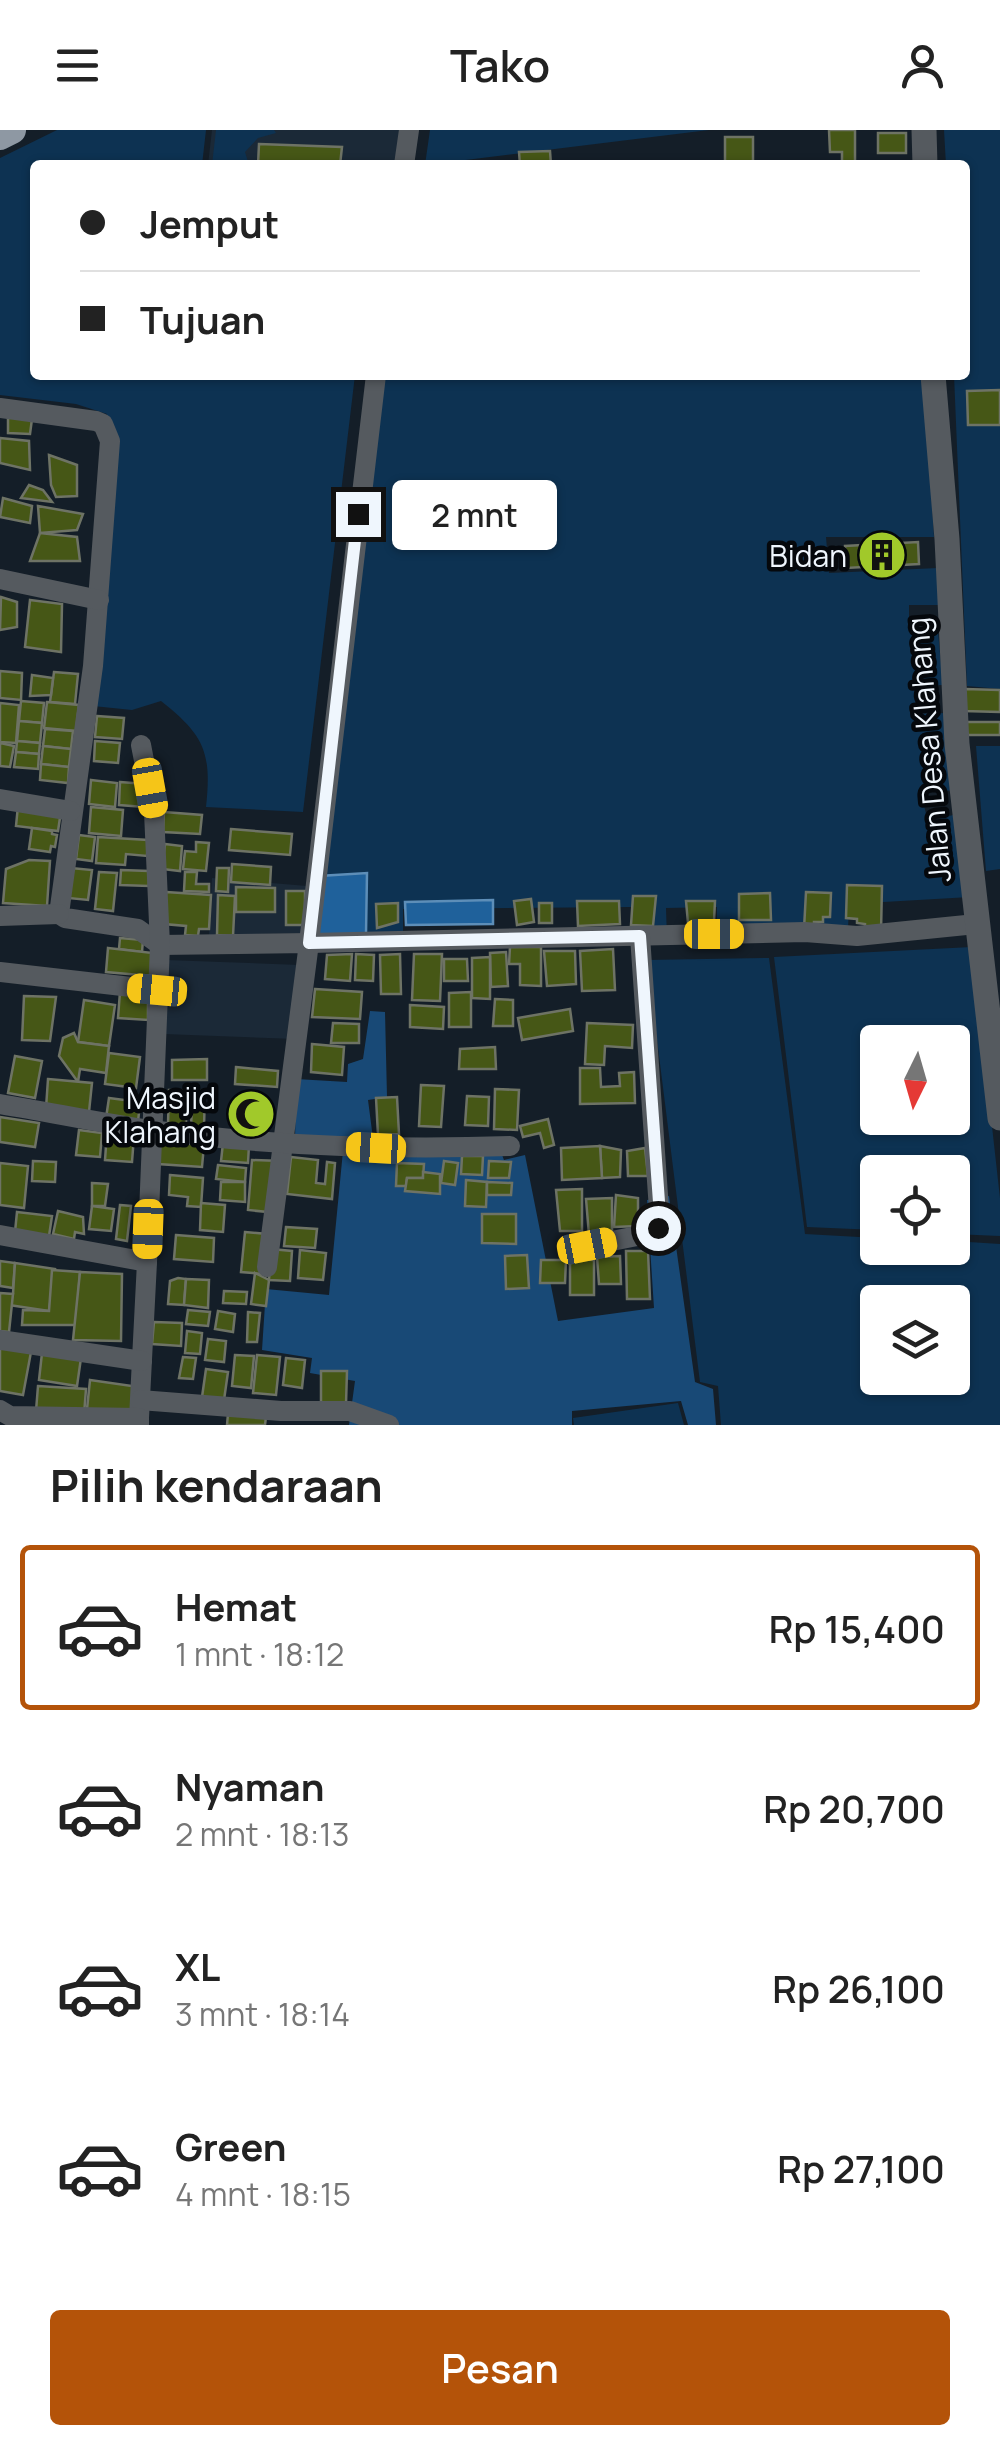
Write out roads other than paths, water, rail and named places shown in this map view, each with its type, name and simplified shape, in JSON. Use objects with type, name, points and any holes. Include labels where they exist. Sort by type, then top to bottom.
[{"type":"main road","points":[[0,136],[12,130]]},
{"type":"street","points":[[405,160],[409,130]]},
{"type":"street","points":[[924,130],[925,160]]},
{"type":"street","points":[[267,1267],[375,380]]},
{"type":"street","name":"Jalan Desa Klahang","points":[[933,380],[947,538],[957,744],[988,923],[1000,1118]]},
{"type":"street","points":[[0,408],[96,420],[108,432],[100,600],[59,914]]},
{"type":"street","points":[[0,579],[100,600]]},
{"type":"street","points":[[139,1414],[160,944],[154,812],[140,745]]},
{"type":"street","points":[[0,799],[71,811]]},
{"type":"street","points":[[0,916],[59,914],[138,929],[160,944],[804,932],[856,936],[988,923]]},
{"type":"street","points":[[587,1246],[647,1234],[660,1224],[640,936]]},
{"type":"street","points":[[0,972],[157,990]]},
{"type":"street","points":[[0,1104],[150,1130],[284,1144],[413,1149],[510,1146]]},
{"type":"street","points":[[0,1236],[146,1262]]},
{"type":"street","points":[[0,1340],[142,1361]]},
{"type":"street","points":[[0,1410],[10,1416],[350,1410],[389,1425]]},
{"type":"place","name":"Bidan","points":[[882,555]]},
{"type":"place","name":"Masjid Klahang","points":[[251,1114]]}]
